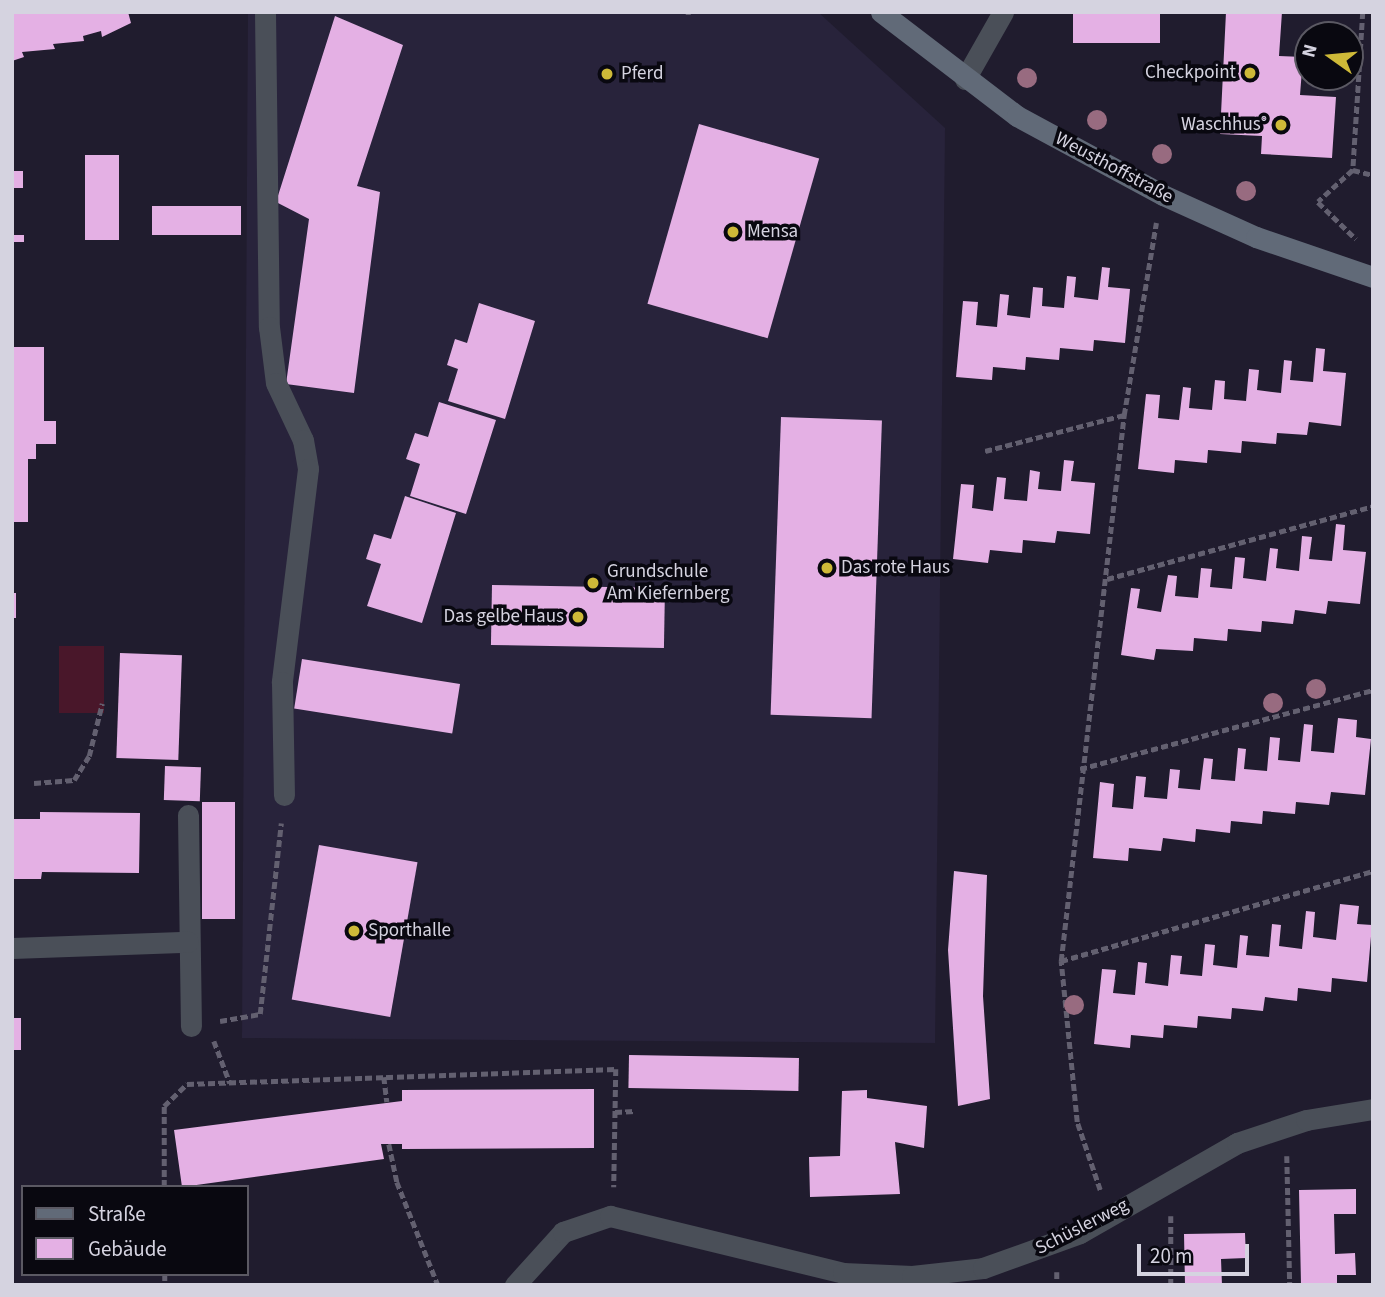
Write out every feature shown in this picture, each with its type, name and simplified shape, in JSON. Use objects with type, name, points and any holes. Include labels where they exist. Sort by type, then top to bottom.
[{"type":"street","points":[[265,12],[270,327],[276,383],[303,440],[308,469],[282,682],[284,796]]},
{"type":"street","name":"Weusthoffstraße","points":[[880,12],[1017,116],[1163,195],[1256,237],[1373,277]]},
{"type":"street","points":[[965,79],[1003,12]]},
{"type":"street","points":[[188,815],[191,1026]]},
{"type":"street","points":[[12,948],[188,942]]},
{"type":"street","name":"Schüslerweg","points":[[515,1285],[563,1232],[610,1216],[661,1224],[773,1260],[900,1276],[1014,1260],[1106,1217],[1237,1143],[1286,1126],[1373,1109]]},
{"type":"path","points":[[1363,12],[1353,170],[1318,202],[1364,247]]},
{"type":"path","points":[[1353,170],[1373,175]]},
{"type":"path","points":[[1106,1217],[1077,1122],[1061,961],[1080,769],[1107,579],[1124,415],[1163,195]]},
{"type":"path","points":[[985,451],[1124,415]]},
{"type":"path","points":[[1107,579],[1373,506]]},
{"type":"path","points":[[1080,769],[1373,690]]},
{"type":"path","points":[[34,783],[74,780],[89,756],[102,704]]},
{"type":"path","points":[[191,1026],[260,1014],[284,796]]},
{"type":"path","points":[[1061,961],[1373,871]]},
{"type":"path","points":[[191,1026],[214,1041],[230,1083]]},
{"type":"path","points":[[164,1185],[164,1106],[187,1084],[616,1069],[610,1216]]},
{"type":"path","points":[[384,1077],[387,1102]]},
{"type":"path","points":[[615,1112],[635,1111]]},
{"type":"path","points":[[1286,1126],[1290,1285]]},
{"type":"path","points":[[389,1144],[397,1182],[438,1285]]},
{"type":"path","points":[[1164,1183],[1170,1196],[1171,1285]]},
{"type":"shaded area","name":"Grundschule Am Kiefernberg","points":[[248,12],[818,12],[945,128],[935,1043],[242,1038]]},
{"type":"shaded area","points":[[59,646],[104,646],[104,713],[59,713]]},
{"type":"building","points":[[12,12],[128,12],[131,23],[102,37],[101,31],[83,36],[84,41],[53,44],[55,49],[22,52],[24,57],[12,61]]},
{"type":"building","points":[[1073,12],[1160,12],[1160,43],[1073,43]]},
{"type":"building","points":[[1226,12],[1282,12],[1279,56],[1294,57],[1294,91],[1300,91],[1300,95],[1336,97],[1332,158],[1261,154],[1262,136],[1220,134]]},
{"type":"building","points":[[335,16],[403,45],[357,186],[380,192],[354,393],[286,384],[309,219],[276,202]]},
{"type":"building","name":"Mensa","points":[[699,124],[819,158],[768,338],[647,304]]},
{"type":"building","points":[[85,155],[119,155],[119,240],[85,240]]},
{"type":"building","points":[[12,171],[23,171],[23,188],[12,188]]},
{"type":"building","points":[[152,206],[241,206],[241,235],[152,235]]},
{"type":"building","points":[[12,235],[24,235],[24,242],[12,242]]},
{"type":"building","points":[[1102,267],[1110,268],[1108,287],[1130,289],[1125,343],[1094,340],[1093,351],[1060,348],[1059,360],[1026,357],[1025,370],[993,367],[992,380],[956,377],[963,301],[978,302],[976,325],[997,327],[1000,294],[1009,295],[1007,315],[1030,318],[1033,287],[1043,288],[1042,306],[1064,308],[1067,276],[1076,277],[1074,297],[1098,300]]},
{"type":"building","points":[[479,303],[535,321],[505,419],[448,401],[458,369],[447,365],[455,339],[467,343]]},
{"type":"building","points":[[12,347],[44,347],[44,421],[56,421],[56,444],[36,444],[36,459],[28,459],[28,522],[12,522]]},
{"type":"building","points":[[1316,348],[1325,349],[1323,371],[1346,373],[1341,426],[1309,422],[1307,435],[1277,433],[1276,444],[1242,441],[1241,453],[1208,450],[1207,463],[1175,460],[1174,473],[1138,469],[1146,394],[1160,395],[1158,418],[1179,420],[1183,387],[1191,388],[1189,408],[1212,410],[1215,380],[1225,381],[1224,399],[1246,401],[1249,369],[1259,370],[1257,390],[1281,393],[1284,360],[1292,361],[1290,380],[1313,382]]},
{"type":"building","points":[[439,402],[496,420],[466,514],[410,496],[420,464],[406,459],[415,433],[428,437]]},
{"type":"building","name":"Das rote Haus","points":[[781,417],[882,421],[872,718],[771,715]]},
{"type":"building","points":[[1064,460],[1074,461],[1071,481],[1095,483],[1090,534],[1057,531],[1055,543],[1023,540],[1022,553],[990,550],[988,563],[953,559],[961,484],[974,485],[972,508],[993,511],[997,477],[1006,478],[1004,499],[1027,501],[1030,470],[1040,472],[1038,489],[1061,491]]},
{"type":"building","points":[[405,496],[456,513],[422,623],[367,606],[381,564],[366,559],[374,534],[391,539]]},
{"type":"building","points":[[1336,524],[1345,525],[1343,550],[1366,552],[1360,604],[1328,601],[1326,614],[1295,610],[1293,624],[1262,621],[1261,632],[1228,629],[1227,641],[1194,638],[1193,651],[1156,649],[1154,660],[1121,655],[1131,588],[1140,589],[1137,608],[1161,612],[1168,575],[1177,576],[1175,596],[1198,598],[1201,568],[1212,569],[1210,587],[1232,589],[1235,557],[1245,558],[1243,578],[1266,581],[1270,548],[1278,549],[1276,568],[1299,571],[1302,536],[1312,537],[1309,559],[1332,561]]},
{"type":"building","name":"Das gelbe Haus","points":[[492,585],[665,588],[664,648],[491,645]]},
{"type":"building","points":[[12,593],[16,593],[16,618],[12,618]]},
{"type":"building","points":[[120,653],[182,655],[178,760],[116,758]]},
{"type":"building","points":[[302,659],[460,684],[452,733],[294,708]]},
{"type":"building","points":[[1338,718],[1357,720],[1356,737],[1371,739],[1365,795],[1331,792],[1329,805],[1296,802],[1295,814],[1263,811],[1262,824],[1231,821],[1230,833],[1196,829],[1195,842],[1163,838],[1161,851],[1129,848],[1128,861],[1093,858],[1100,782],[1114,784],[1112,807],[1133,809],[1136,776],[1146,777],[1144,797],[1167,799],[1170,769],[1180,770],[1178,788],[1200,790],[1204,758],[1213,759],[1211,779],[1235,781],[1238,748],[1246,749],[1244,769],[1267,771],[1270,737],[1280,738],[1278,760],[1300,762],[1304,724],[1313,725],[1311,751],[1334,753]]},
{"type":"building","points":[[165,766],[201,767],[200,801],[164,800]]},
{"type":"building","points":[[202,802],[235,802],[235,919],[202,919]]},
{"type":"building","points":[[40,812],[140,813],[139,873],[42,872],[41,879],[12,879],[12,819],[40,819]]},
{"type":"building","name":"Sporthalle","points":[[319,845],[417,862],[390,1017],[292,1000]]},
{"type":"building","points":[[954,871],[987,875],[983,996],[990,1099],[958,1106],[948,950]]},
{"type":"building","points":[[1340,904],[1359,906],[1357,924],[1372,925],[1367,982],[1332,978],[1331,992],[1298,988],[1297,1001],[1265,997],[1263,1011],[1232,1008],[1231,1019],[1198,1016],[1197,1028],[1164,1025],[1163,1038],[1131,1035],[1130,1048],[1094,1044],[1102,969],[1116,970],[1113,993],[1135,995],[1138,962],[1147,963],[1145,983],[1168,986],[1171,955],[1182,956],[1180,974],[1202,976],[1205,944],[1215,945],[1213,965],[1237,968],[1240,935],[1248,936],[1246,955],[1269,957],[1272,924],[1281,925],[1279,946],[1302,949],[1306,911],[1315,912],[1313,937],[1336,940]]},
{"type":"building","points":[[12,1018],[21,1018],[21,1050],[12,1050]]},
{"type":"building","points":[[629,1055],[799,1058],[798,1091],[628,1088]]},
{"type":"building","points":[[594,1089],[594,1148],[402,1149],[402,1144],[381,1144],[384,1159],[182,1185],[174,1130],[402,1101],[402,1090]]},
{"type":"building","points":[[867,1090],[867,1098],[927,1106],[924,1148],[895,1142],[900,1194],[810,1197],[809,1157],[840,1156],[842,1091]]},
{"type":"building","points":[[1356,1189],[1356,1214],[1334,1214],[1335,1254],[1355,1253],[1356,1275],[1337,1275],[1337,1285],[1301,1285],[1299,1190]]},
{"type":"building","points":[[1245,1233],[1246,1258],[1221,1259],[1222,1285],[1185,1285],[1184,1234]]},
{"type":"place","name":"Checkpoint","points":[[1250,73]]},
{"type":"place","name":"Pferd","points":[[607,74]]},
{"type":"place","name":"Waschhus°","points":[[1281,125]]},
{"type":"place","name":"Mensa","points":[[733,232]]},
{"type":"place","name":"Das rote Haus","points":[[827,568]]},
{"type":"place","name":"Grundschule Am Kiefernberg","points":[[593,583]]},
{"type":"place","name":"Das gelbe Haus","points":[[578,617]]},
{"type":"place","name":"Sporthalle","points":[[354,931]]}]
